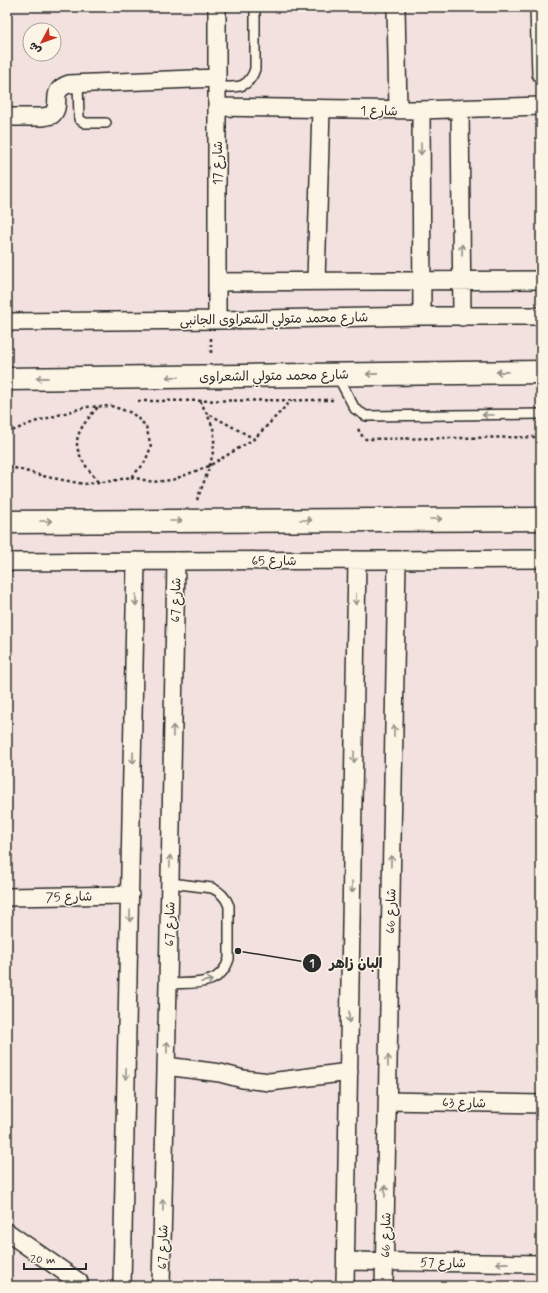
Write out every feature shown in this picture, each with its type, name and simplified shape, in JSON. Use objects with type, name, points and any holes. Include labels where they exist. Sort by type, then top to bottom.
[{"type":"street","name":"شارع 17","points":[[213,320],[217,282],[216,7]]},
{"type":"street","points":[[396,7],[398,110]]},
{"type":"street","points":[[539,7],[541,74]]},
{"type":"street","points":[[7,117],[43,117],[52,115],[56,108],[56,97],[60,88],[69,84],[217,83]]},
{"type":"street","name":"شارع 1","points":[[217,107],[421,110],[541,106]]},
{"type":"street","points":[[316,281],[321,109]]},
{"type":"street","points":[[460,109],[462,317]]},
{"type":"street","points":[[421,110],[422,316]]},
{"type":"street","points":[[217,282],[541,280]]},
{"type":"street","name":"شارع محمد متولي الشعراوى الجانبى","points":[[7,322],[422,316],[541,316]]},
{"type":"street","name":"شارع محمد متولي الشعراوى","points":[[7,379],[541,372]]},
{"type":"street","points":[[7,522],[541,519]]},
{"type":"street","name":"شارع 65","points":[[7,562],[541,559]]},
{"type":"street","points":[[345,1286],[357,560]]},
{"type":"street","name":"شارع 66","points":[[384,1286],[397,560]]},
{"type":"street","points":[[122,1286],[136,561]]},
{"type":"street","name":"شارع 67","points":[[161,1286],[176,561]]},
{"type":"street","name":"شارع 75","points":[[7,897],[130,895]]},
{"type":"street","points":[[166,1066],[220,1073],[243,1079],[270,1082],[349,1072]]},
{"type":"street","name":"شارع 63","points":[[387,1101],[541,1104]]},
{"type":"street","points":[[7,1232],[79,1282]]},
{"type":"street","name":"شارع 57","points":[[346,1261],[541,1264]]},
{"type":"lane","points":[[217,83],[237,87],[249,81],[253,75],[255,69],[255,7]]},
{"type":"lane","points":[[78,83],[79,118],[85,122],[106,123]]},
{"type":"lane","points":[[337,374],[356,409],[366,416],[541,414]]},
{"type":"lane","points":[[168,984],[208,982],[216,979],[222,973],[229,959],[229,906],[227,900],[218,890],[212,888],[170,883]]},
{"type":"path","points":[[212,376],[213,320]]},
{"type":"path","points":[[197,500],[209,466],[214,442],[213,427],[200,400]]},
{"type":"path","points":[[7,466],[47,477],[84,484],[131,477],[153,482],[172,480],[209,466],[254,439],[292,400]]},
{"type":"path","points":[[130,401],[340,400]]},
{"type":"path","points":[[7,433],[34,422],[86,407],[111,406],[132,413],[146,426],[151,447],[144,464],[131,477]]},
{"type":"path","points":[[98,407],[78,432],[77,449],[84,465],[98,482]]},
{"type":"path","points":[[205,412],[254,439]]},
{"type":"path","points":[[356,426],[364,440],[541,437]]},
{"type":"place","name":"البان زاهر","points":[[238,951]]}]
